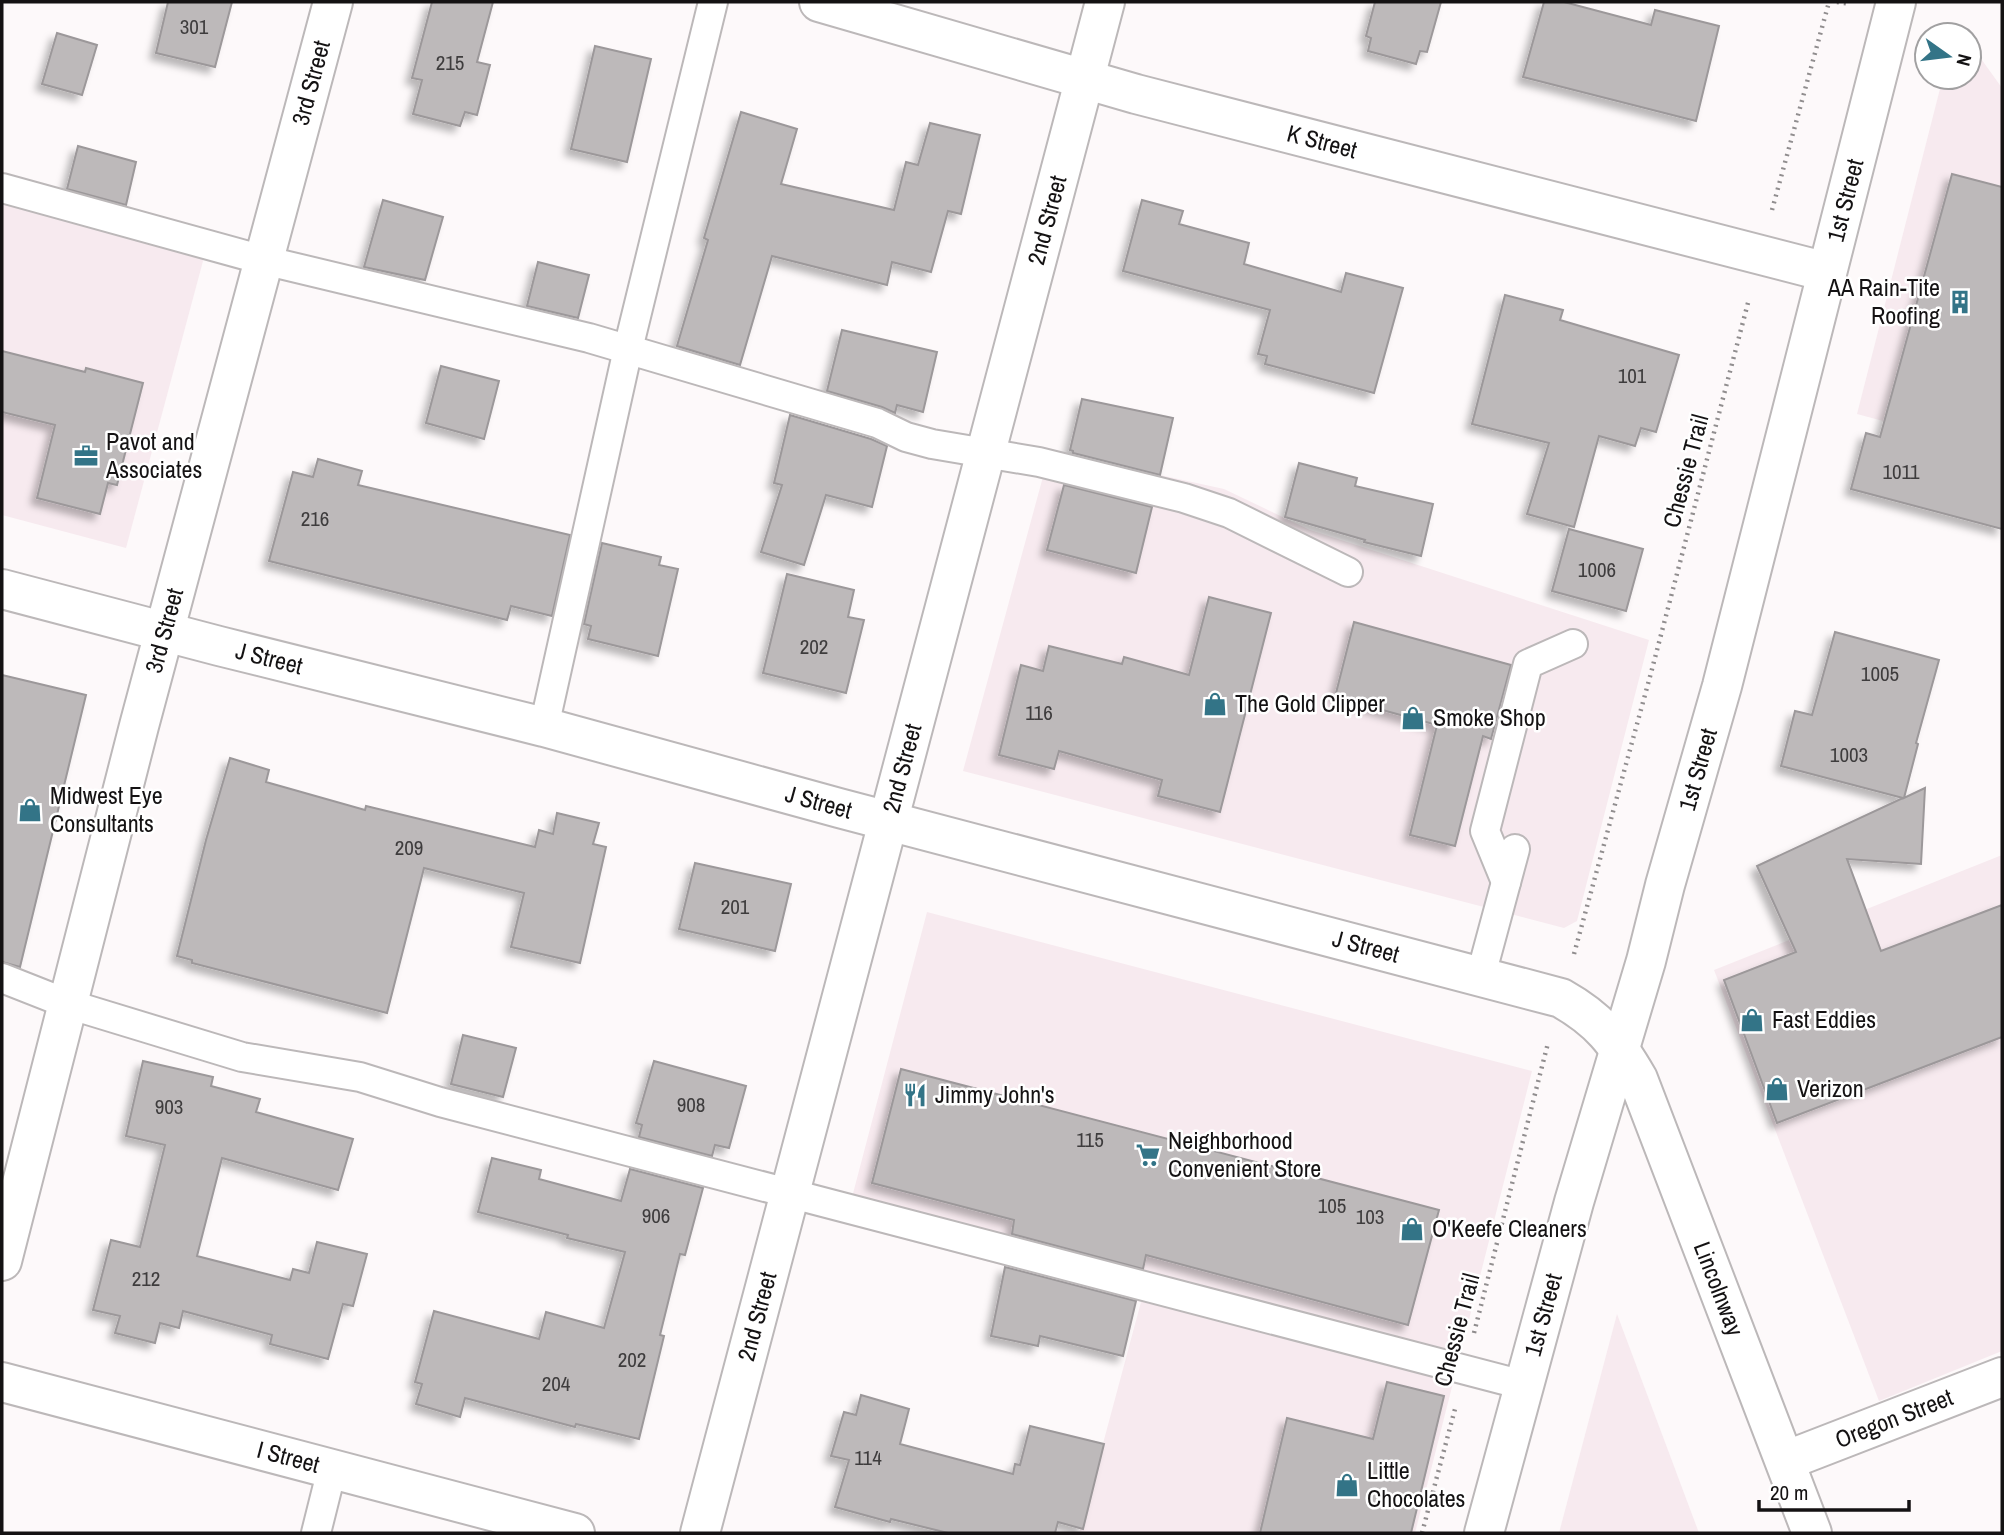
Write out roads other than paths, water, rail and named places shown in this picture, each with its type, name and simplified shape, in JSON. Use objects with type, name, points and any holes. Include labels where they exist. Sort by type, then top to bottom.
[{"type":"street","name":"3rd Street","points":[[2,1261],[165,631],[333,2]]},
{"type":"street","name":"K Street","points":[[820,2],[1136,94],[1827,272]]},
{"type":"street","name":"2nd Street","points":[[700,1533],[1105,2]]},
{"type":"street","name":"1st Street","points":[[1484,1533],[1523,1385],[1646,961],[1722,685],[1896,2]]},
{"type":"street","name":"J Street","points":[[2,589],[544,727],[1481,975],[1561,998],[1602,1026],[1620,1046]]},
{"type":"street","name":"Lincolnway","points":[[1620,1046],[1638,1079],[1658,1127],[1812,1533]]},
{"type":"street","name":"Oregon Street","points":[[1785,1461],[2002,1377]]},
{"type":"street","name":"I Street","points":[[2,1382],[575,1533]]},
{"type":"lane","points":[[544,727],[628,349],[713,2]]},
{"type":"lane","points":[[2,188],[263,260],[628,349],[877,423],[906,437],[984,454],[1039,462],[1184,498],[1229,513],[1348,572]]},
{"type":"lane","points":[[1506,882],[1485,831],[1528,664],[1573,644]]},
{"type":"lane","points":[[1481,975],[1515,849]]},
{"type":"lane","points":[[2,978],[68,1004],[242,1057],[360,1077],[440,1102],[1523,1385]]},
{"type":"lane","points":[[316,1533],[332,1469]]},
{"type":"place","name":"AA Rain-Tite Roofing","points":[[1960,302]]},
{"type":"place","name":"Pavot and Associates","points":[[86,456]]},
{"type":"place","name":"The Gold Clipper","points":[[1215,704]]},
{"type":"place","name":"Smoke Shop","points":[[1413,718]]},
{"type":"place","name":"Midwest Eye Consultants","points":[[30,810]]},
{"type":"place","name":"Fast Eddies","points":[[1752,1020]]},
{"type":"place","name":"Verizon","points":[[1777,1089]]},
{"type":"place","name":"Jimmy John's","points":[[915,1095]]},
{"type":"place","name":"Neighborhood Convenient Store","points":[[1148,1155]]},
{"type":"place","name":"O'Keefe Cleaners","points":[[1412,1229]]},
{"type":"place","name":"Little Chocolates","points":[[1347,1485]]}]
